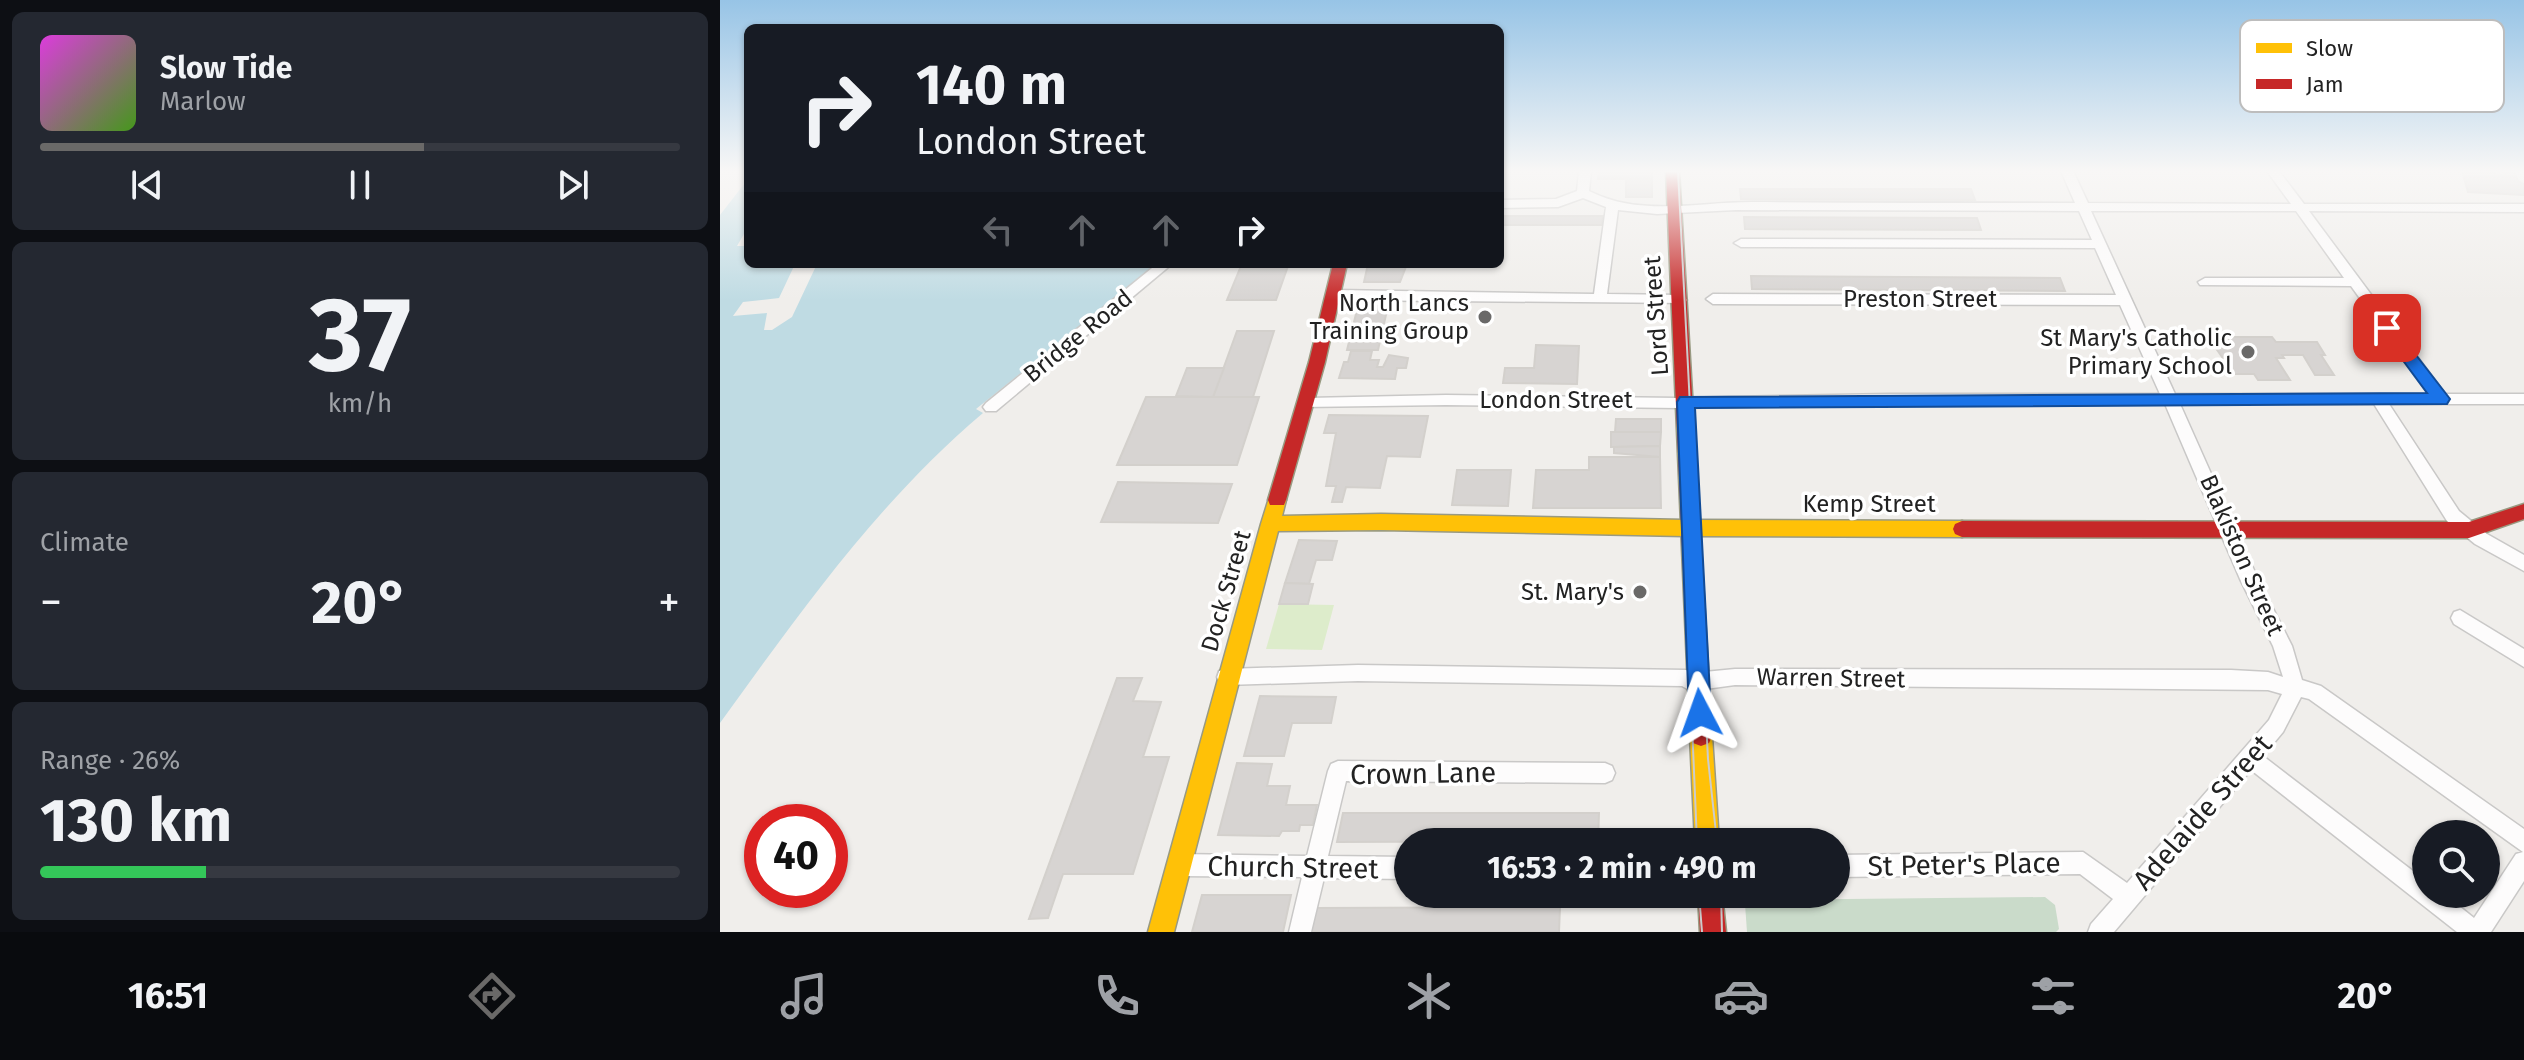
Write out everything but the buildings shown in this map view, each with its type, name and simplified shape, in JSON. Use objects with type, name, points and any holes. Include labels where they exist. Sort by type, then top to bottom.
[{"type":"main road","name":"Lord Street","points":[[1673,214],[1686,402],[1689,527],[1706,828]]},
{"type":"main road","name":"Dock Street","points":[[1161,932],[1226,677],[1308,403],[1339,268]]},
{"type":"main road","name":"Kemp Street","points":[[1270,524],[1381,522],[1689,527],[2469,530],[2524,511]]},
{"type":"main road","points":[[1711,908],[1713,932]]},
{"type":"street","points":[[1600,298],[1611,214]]},
{"type":"street","name":"Blakiston Street","points":[[2088,214],[2265,616],[2288,656],[2293,687]]},
{"type":"street","points":[[2306,214],[2441,399]]},
{"type":"street","points":[[1741,243],[2101,244]]},
{"type":"street","name":"Bridge Road","points":[[991,407],[1160,268]]},
{"type":"street","points":[[2205,282],[2353,282]]},
{"type":"street","points":[[1335,295],[1680,300]]},
{"type":"street","name":"Preston Street","points":[[1713,299],[2126,300]]},
{"type":"street","points":[[2378,399],[2443,503],[2469,530],[2524,564]]},
{"type":"street","name":"London Street","points":[[1308,403],[1446,400],[2524,399]]},
{"type":"street","points":[[2460,618],[2524,659]]},
{"type":"street","name":"Warren Street","points":[[1226,677],[1358,673],[1697,680],[1735,677],[2231,679],[2268,681],[2293,687]]},
{"type":"street","points":[[2293,687],[2314,692],[2524,842]]},
{"type":"street","name":"Adelaide Street","points":[[2099,932],[2285,712],[2293,687]]},
{"type":"street","points":[[2249,757],[2476,932],[2524,862]]},
{"type":"street","name":"Crown Lane","points":[[1315,867],[1338,771],[1605,773]]},
{"type":"street","name":"St Peter's Place","points":[[1850,866],[2083,863],[2128,897]]},
{"type":"street","name":"Church Street","points":[[1179,865],[1394,868]]},
{"type":"street","points":[[1300,932],[1315,867]]},
{"type":"green space","points":[[1279,604],[1334,605],[1322,650],[1266,649]]},
{"type":"green space","points":[[2045,897],[2055,905],[2059,929],[2056,932],[1747,932],[1745,908],[1850,908],[1850,899]]},
{"type":"water","points":[[744,214],[744,234],[737,246],[744,246],[744,268],[1152,268],[976,409],[983,413],[908,484],[842,560],[720,723],[720,215]]},
{"type":"pier","points":[[793,268],[815,268],[792,317],[772,330],[764,330],[767,313],[733,316],[743,302],[779,298]]},
{"type":"tram line","points":[[1680,214],[1708,759],[1715,828]]},
{"type":"tram line","points":[[1681,466],[1696,828]]},
{"type":"tram line","points":[[1700,908],[1702,932]]},
{"type":"tram line","points":[[1721,908],[1722,932]]},
{"type":"traffic: slow","points":[[1179,865],[1277,500]]},
{"type":"traffic: slow","points":[[1270,524],[1381,522],[1962,529]]},
{"type":"traffic: slow","points":[[1701,736],[1706,828]]},
{"type":"traffic: slow","points":[[1161,932],[1179,865]]},
{"type":"traffic: jam","points":[[1674,214],[1701,736]]},
{"type":"traffic: jam","points":[[1277,500],[1317,362],[1339,268]]},
{"type":"traffic: jam","points":[[1962,529],[2469,530],[2524,511]]},
{"type":"traffic: jam","points":[[1711,908],[1713,932]]},
{"type":"place","name":"North Lancs Training Group","points":[[1485,317]]},
{"type":"place","name":"St Mary's Catholic Primary School","points":[[2248,352]]},
{"type":"place","name":"St. Mary's","points":[[1640,592]]},
{"type":"route","points":[[1700,713],[1689,527],[1686,402],[2441,399],[2387,328]]}]
